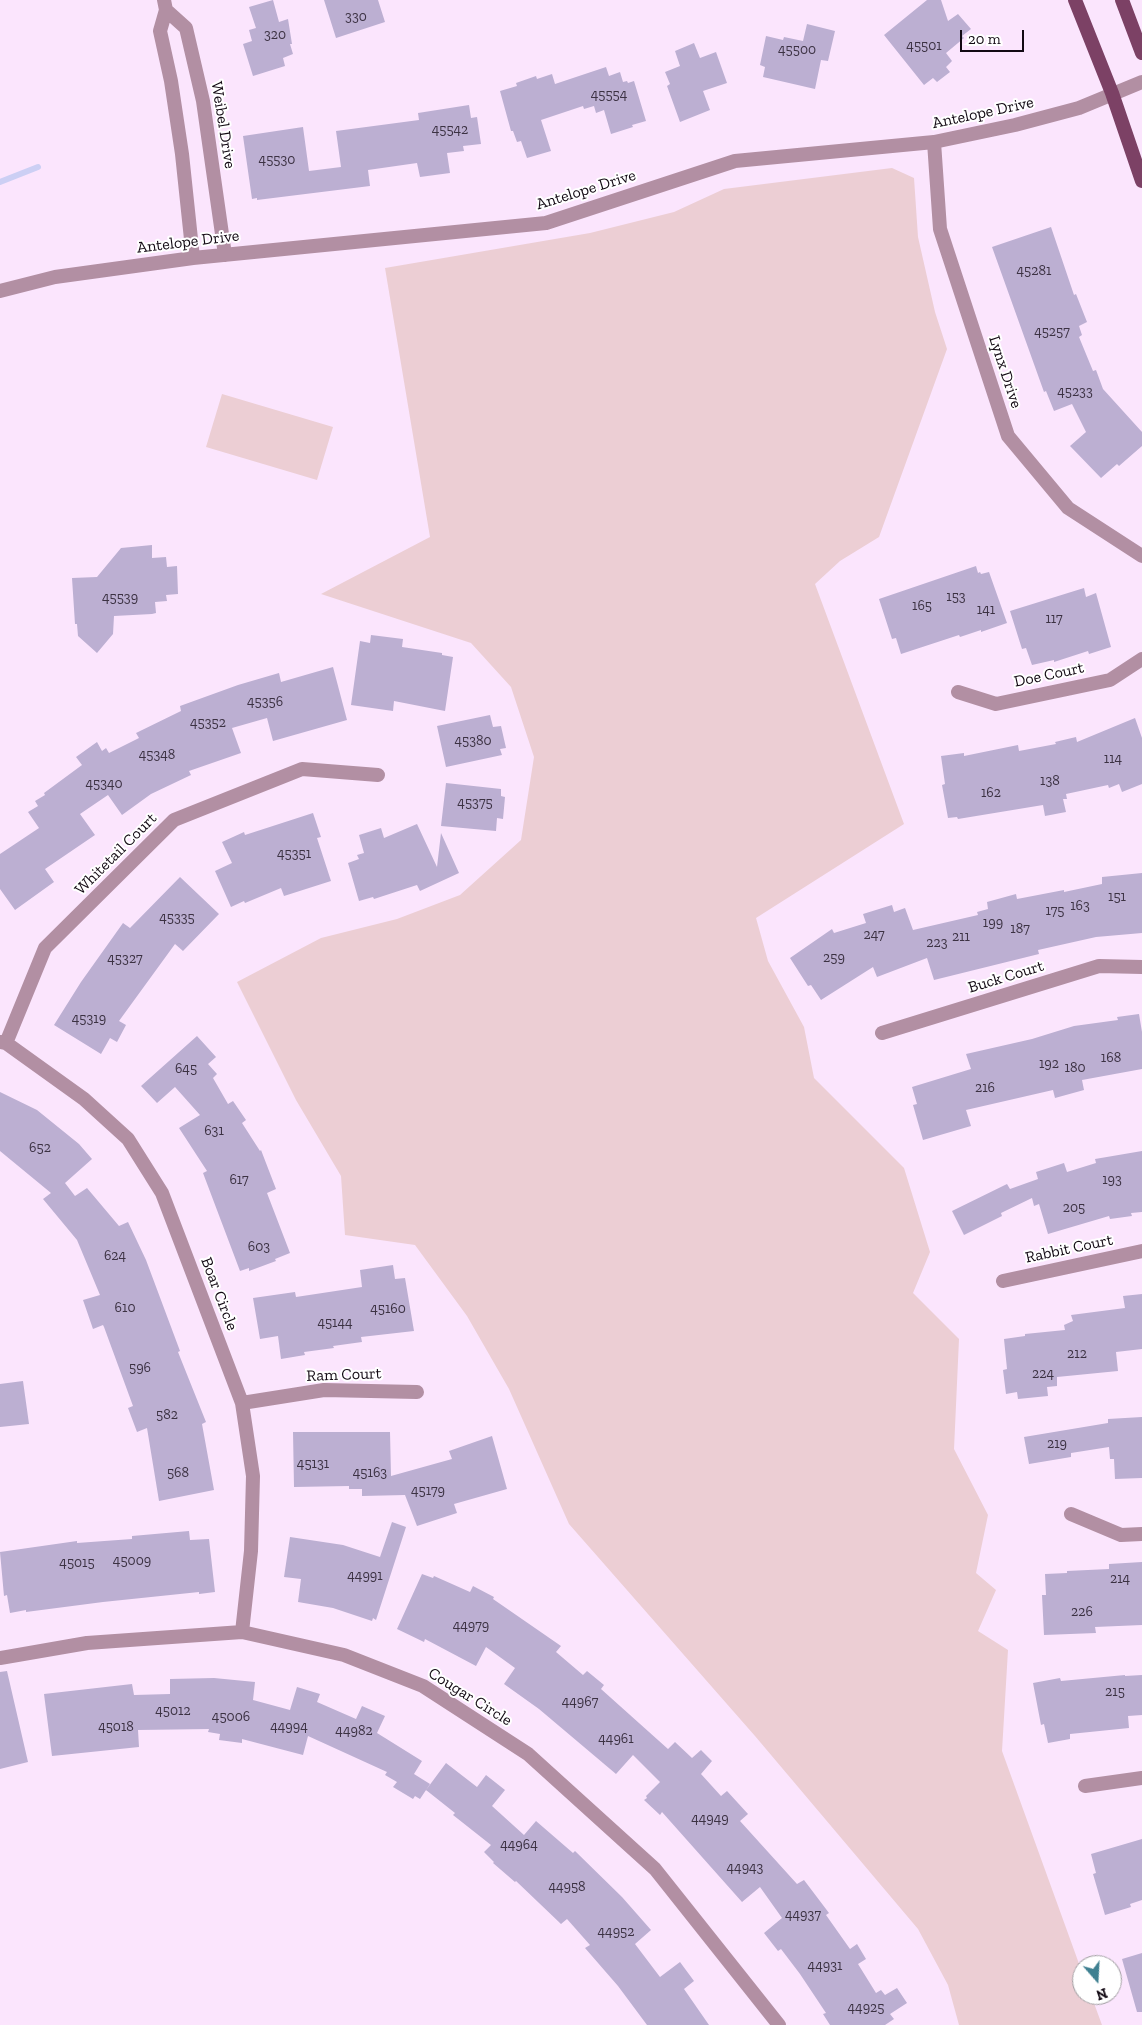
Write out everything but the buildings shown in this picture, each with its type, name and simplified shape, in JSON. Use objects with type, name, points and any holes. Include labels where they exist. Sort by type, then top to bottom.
[{"type":"main road","points":[[1075,0],[1112,93],[1142,181]]},
{"type":"main road","points":[[1122,0],[1142,53]]},
{"type":"street","name":"Weibel Drive","points":[[165,5],[186,28],[203,101],[226,255]]},
{"type":"street","name":"Weibel Drive","points":[[165,5],[160,30],[171,81],[193,258]]},
{"type":"street","name":"Antelope Drive","points":[[0,291],[55,277],[193,258],[546,223],[734,161],[934,142],[1015,125],[1079,108],[1142,82]]},
{"type":"street","name":"Lynx Drive","points":[[934,142],[940,229],[1008,436],[1068,508],[1142,556]]},
{"type":"street","name":"Doe Court","points":[[958,692],[996,704],[1110,680],[1142,660]]},
{"type":"street","name":"Whitetail Court","points":[[3,1042],[45,948],[174,820],[302,769],[378,775]]},
{"type":"street","name":"Buck Court","points":[[882,1033],[1099,966],[1142,967]]},
{"type":"street","name":"Boar Circle","points":[[3,1042],[84,1100],[128,1138],[162,1193],[242,1403],[253,1476],[251,1552],[242,1632]]},
{"type":"street","name":"Rabbit Court","points":[[1003,1281],[1142,1251]]},
{"type":"street","name":"Ram Court","points":[[242,1403],[324,1390],[417,1392]]},
{"type":"street","points":[[1071,1514],[1121,1535],[1142,1534]]},
{"type":"street","name":"Cougar Circle","points":[[0,1658],[88,1643],[242,1632],[344,1655],[424,1686],[528,1754],[655,1869],[779,2025]]},
{"type":"street","points":[[1085,1786],[1142,1778]]},
{"type":"shaded area","points":[[892,168],[914,178],[918,237],[935,312],[947,349],[879,537],[840,561],[815,584],[904,824],[756,918],[768,961],[804,1027],[814,1078],[904,1168],[930,1252],[913,1293],[959,1339],[954,1449],[988,1515],[976,1573],[996,1590],[978,1631],[1008,1650],[1002,1751],[1076,1955],[1072,1955],[1072,2005],[1095,2005],[1102,2025],[959,2025],[948,1985],[918,1929],[755,1736],[569,1524],[509,1389],[467,1316],[415,1245],[345,1235],[341,1176],[296,1100],[237,982],[321,938],[397,919],[460,895],[521,840],[534,757],[511,687],[471,643],[321,594],[430,537],[385,268],[590,233],[674,212],[724,189]]},
{"type":"shaded area","points":[[222,394],[333,427],[317,480],[206,447]]},
{"type":"waterway","points":[[0,182],[38,167]]}]
